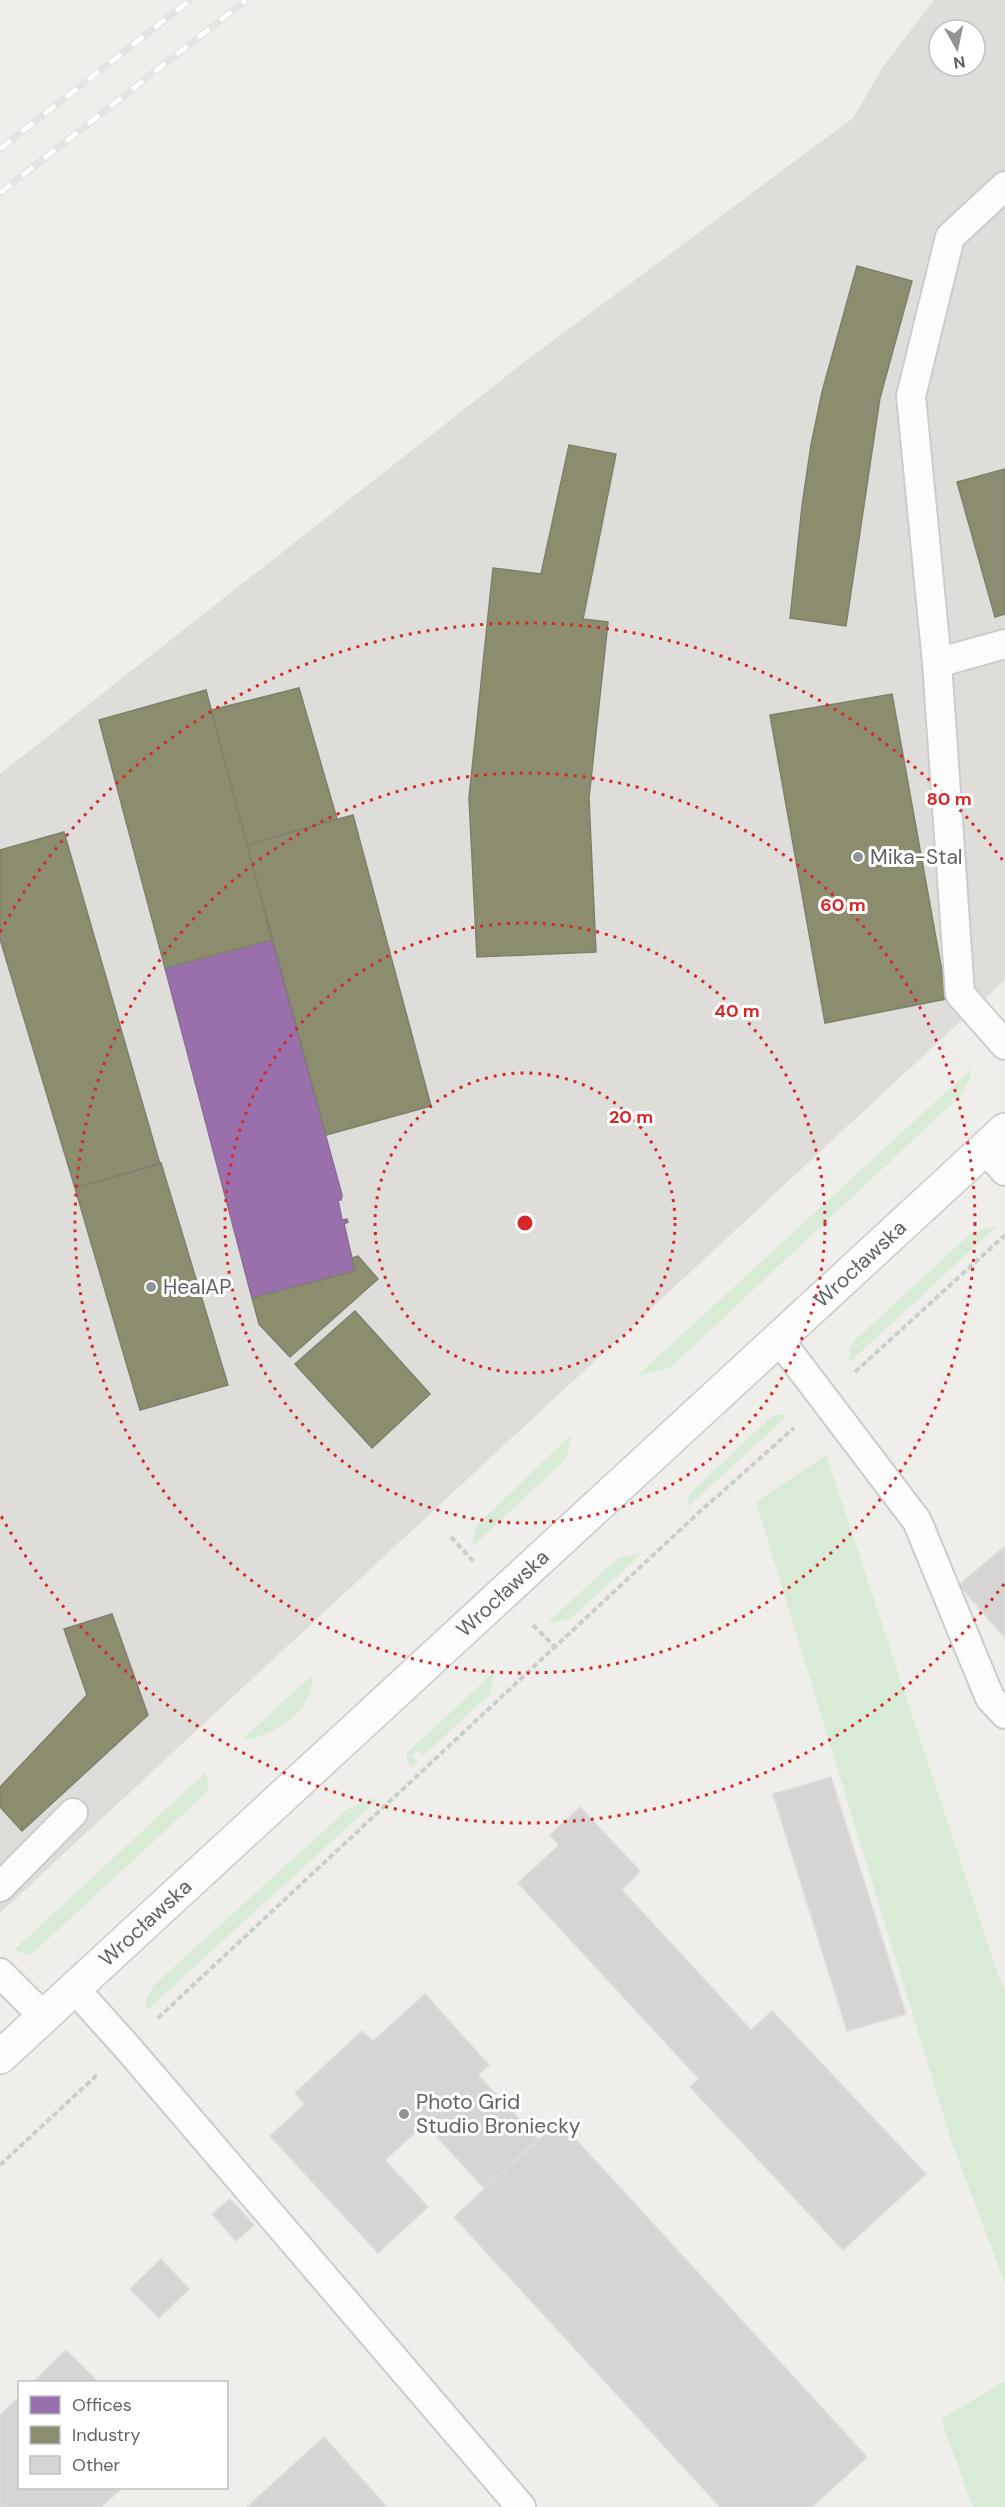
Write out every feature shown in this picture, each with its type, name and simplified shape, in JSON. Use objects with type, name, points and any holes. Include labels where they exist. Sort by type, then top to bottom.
[{"type":"street","name":"Wrocławska","points":[[0,2057],[778,1338],[998,1150]]},
{"type":"lane","points":[[1005,186],[950,237],[911,396],[937,663],[960,994],[1005,1045]]},
{"type":"lane","points":[[937,663],[1005,645]]},
{"type":"lane","points":[[778,1338],[917,1521],[990,1698],[1005,1714]]},
{"type":"lane","points":[[0,1887],[73,1813]]},
{"type":"lane","points":[[0,1973],[44,2017]]},
{"type":"lane","points":[[74,1988],[521,2507]]},
{"type":"path","points":[[0,2165],[695,1516],[1005,1235]]},
{"type":"shaded area","points":[[934,0],[1005,0],[1005,980],[0,1913],[0,774],[523,363],[853,118],[883,67]]},
{"type":"green space","points":[[971,1069],[963,1093],[670,1368],[637,1376]]},
{"type":"green space","points":[[997,1226],[849,1363],[850,1349],[854,1341],[971,1233]]},
{"type":"green space","points":[[773,1415],[788,1415],[689,1506],[688,1497],[692,1491]]},
{"type":"green space","points":[[572,1434],[567,1455],[560,1465],[474,1545],[477,1525]]},
{"type":"green space","points":[[826,1455],[998,1975],[1005,1990],[1005,2283],[952,2143],[756,1502]]},
{"type":"green space","points":[[642,1553],[569,1620],[548,1622],[619,1557]]},
{"type":"green space","points":[[494,1672],[490,1694],[423,1756],[417,1751],[412,1756],[417,1762],[412,1767],[407,1761],[407,1753]]},
{"type":"green space","points":[[312,1675],[312,1687],[307,1699],[290,1720],[266,1734],[242,1740]]},
{"type":"green space","points":[[206,1772],[207,1792],[34,1952],[28,1955],[14,1950]]},
{"type":"green space","points":[[370,1799],[377,1800],[146,2011],[146,2002],[153,1986],[349,1808]]},
{"type":"green space","points":[[1005,2381],[1005,2507],[973,2507],[941,2419]]},
{"type":"building: Offices","points":[[272,940],[342,1195],[341,1200],[338,1200],[342,1220],[347,1219],[348,1222],[344,1224],[355,1271],[252,1298],[165,968]]},
{"type":"building: Industry","points":[[857,266],[912,281],[880,398],[846,626],[790,618],[811,445],[822,392]]},
{"type":"building: Industry","points":[[569,445],[616,454],[583,619],[608,622],[589,798],[596,952],[477,957],[469,798],[493,568],[541,574]]},
{"type":"building: Industry","points":[[1005,469],[1005,614],[995,617],[957,482]]},
{"type":"building: Industry","points":[[299,688],[337,819],[247,845],[211,710]]},
{"type":"building: Industry","points":[[206,690],[272,940],[165,968],[99,720]]},
{"type":"building: Industry","name":"Mika-Stal","points":[[892,694],[947,999],[825,1023],[770,715]]},
{"type":"building: Industry","points":[[353,815],[431,1106],[326,1135],[247,845]]},
{"type":"building: Industry","points":[[64,832],[160,1164],[75,1188],[0,939],[0,850]]},
{"type":"building: Industry","name":"HealAP","points":[[161,1163],[228,1385],[140,1410],[75,1188]]},
{"type":"building: Industry","points":[[358,1256],[378,1279],[290,1357],[259,1324],[252,1298],[355,1271],[352,1258]]},
{"type":"building: Industry","points":[[355,1311],[430,1394],[372,1448],[295,1364]]},
{"type":"building: Industry","points":[[112,1614],[148,1715],[22,1831],[0,1807],[0,1787],[87,1695],[64,1629]]},
{"type":"building: Other","points":[[1005,1546],[1005,1638],[959,1585]]},
{"type":"building: Other","points":[[831,1777],[906,2014],[847,2031],[773,1794]]},
{"type":"building: Other","points":[[580,1807],[640,1871],[622,1890],[751,2030],[772,2011],[926,2174],[843,2250],[690,2087],[699,2079],[518,1883],[559,1845],[550,1835]]},
{"type":"building: Other","name":"Photo Grid Studio Broniecky","points":[[425,1994],[489,2065],[478,2075],[538,2139],[485,2189],[425,2124],[385,2160],[428,2207],[378,2253],[270,2136],[305,2104],[295,2093],[362,2031],[373,2041]]},
{"type":"building: Other","points":[[559,2121],[867,2457],[812,2507],[720,2507],[454,2217]]},
{"type":"building: Other","points":[[230,2199],[254,2225],[236,2241],[212,2214]]},
{"type":"building: Other","points":[[161,2259],[189,2289],[159,2318],[130,2289]]},
{"type":"building: Other","points":[[66,2350],[97,2381],[34,2381]]},
{"type":"building: Other","points":[[18,2398],[18,2489],[121,2489],[101,2507],[0,2507],[0,2415]]},
{"type":"building: Other","points":[[324,2437],[387,2507],[247,2507]]},
{"type":"railway","points":[[0,149],[190,0]]},
{"type":"railway","points":[[0,193],[246,0]]},
{"type":"place","name":"Mika-Stal","points":[[858,857]]},
{"type":"place","name":"HealAP","points":[[151,1287]]},
{"type":"place","name":"Photo Grid Studio Broniecky","points":[[404,2114]]}]
